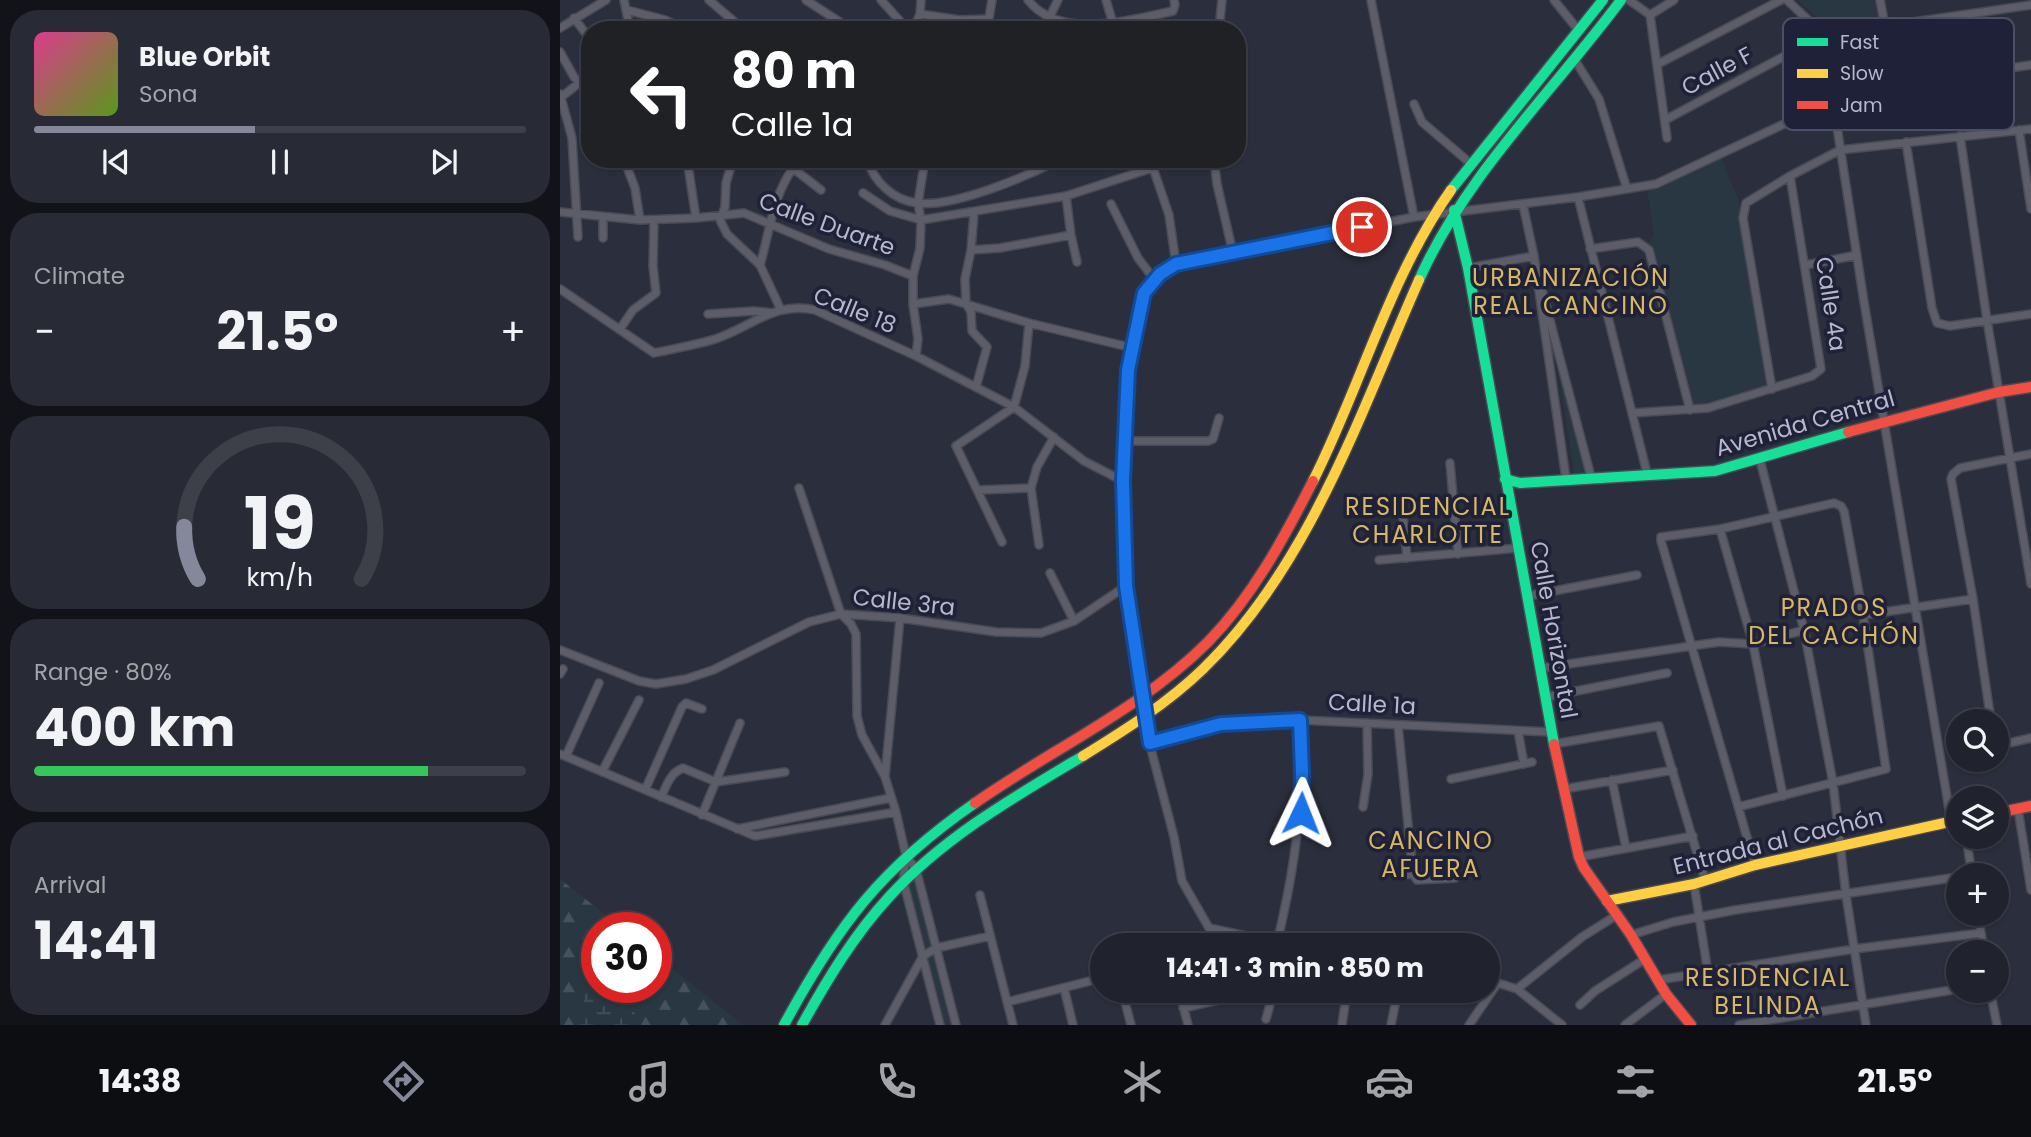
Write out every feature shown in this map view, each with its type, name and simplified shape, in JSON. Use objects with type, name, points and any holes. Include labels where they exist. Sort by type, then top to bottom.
[{"type":"main road","points":[[784,1025],[827,949],[844,925],[864,898],[906,856],[994,790],[1143,698],[1203,646],[1232,614],[1274,554],[1303,499],[1410,261],[1435,213],[1470,163],[1603,0]]},
{"type":"main road","points":[[802,1025],[840,957],[877,909],[904,880],[965,830],[1009,800],[1147,716],[1183,687],[1233,637],[1259,605],[1289,561],[1328,489],[1433,249],[1454,210],[1590,44],[1621,0]]},
{"type":"main road","name":"Calle Horizontal","points":[[1454,210],[1468,268],[1551,732],[1579,857],[1666,993],[1691,1025]]},
{"type":"main road","name":"Avenida Central","points":[[1505,479],[1520,483],[1647,473],[1715,471],[1760,460],[1884,421],[1999,392],[2031,387]]},
{"type":"main road","points":[[2009,810],[2031,806]]},
{"type":"main road","name":"Entrada al Cachón","points":[[1607,901],[1700,882],[1755,865],[1946,822]]},
{"type":"street","points":[[560,16],[562,26],[606,0]]},
{"type":"street","points":[[624,0],[629,21]]},
{"type":"street","points":[[806,0],[838,21]]},
{"type":"street","points":[[881,0],[901,21]]},
{"type":"street","points":[[916,21],[920,14],[920,0]]},
{"type":"street","points":[[920,14],[960,20],[989,19],[992,0]]},
{"type":"street","points":[[1028,0],[1035,9],[1049,18],[1066,21]]},
{"type":"street","points":[[1049,18],[1058,0]]},
{"type":"street","points":[[1106,0],[1112,21]]},
{"type":"street","points":[[1136,21],[1173,11],[1174,0]]},
{"type":"street","points":[[1220,21],[1222,0]]},
{"type":"street","points":[[1371,0],[1414,216]]},
{"type":"street","points":[[1554,0],[1579,31]]},
{"type":"street","points":[[1629,0],[1650,15],[1667,138]]},
{"type":"street","points":[[1650,15],[1674,0]]},
{"type":"street","points":[[1658,64],[1782,0]]},
{"type":"street","points":[[1787,0],[1807,18]]},
{"type":"street","points":[[1880,0],[1883,18]]},
{"type":"street","points":[[712,2],[734,21]]},
{"type":"street","name":"Calle F","points":[[1941,18],[2031,5]]},
{"type":"street","points":[[627,10],[667,21]]},
{"type":"street","points":[[574,18],[581,27]]},
{"type":"street","points":[[560,52],[579,83],[560,96],[572,138],[578,237]]},
{"type":"street","name":"Calle F","points":[[1664,120],[1783,57]]},
{"type":"street","points":[[1575,60],[1599,99],[1628,189]]},
{"type":"street","points":[[1414,104],[1422,122],[1470,163]]},
{"type":"street","points":[[1232,933],[1209,928],[1182,881],[1174,837],[1150,743],[1126,586],[1123,481],[1128,370],[1144,293],[1154,279],[1176,264],[1414,216],[1524,205],[1656,184],[1783,124]]},
{"type":"street","points":[[1772,389],[1743,218],[1744,208],[1750,200],[1840,150],[2031,129]]},
{"type":"street","points":[[1837,130],[1884,421],[1949,786]]},
{"type":"street","points":[[2019,130],[2031,209]]},
{"type":"street","points":[[1960,136],[1987,320],[2031,584]]},
{"type":"street","points":[[1906,142],[1932,308],[1937,323],[1950,326],[2031,314]]},
{"type":"street","points":[[626,168],[635,188],[640,220]]},
{"type":"street","points":[[688,168],[696,218]]},
{"type":"street","points":[[708,314],[777,311],[760,265],[727,233],[720,220],[725,206],[726,183],[730,168]]},
{"type":"street","points":[[760,265],[779,192],[793,168],[821,190]]},
{"type":"street","points":[[870,168],[887,190],[902,199],[918,203],[947,201],[1002,185],[1040,168]]},
{"type":"street","points":[[916,356],[918,339],[913,304],[913,276],[920,248],[921,220],[918,203],[924,168]]},
{"type":"street","points":[[863,193],[890,211],[921,220],[1066,196],[1152,168],[1169,215],[1176,264]]},
{"type":"street","points":[[1215,168],[1233,253]]},
{"type":"street","name":"Calle 4a","points":[[1632,413],[1708,408],[1812,376],[1821,369],[1790,176]]},
{"type":"street","points":[[1066,196],[1077,262]]},
{"type":"street","points":[[1578,197],[1647,473]]},
{"type":"street","points":[[1111,204],[1138,258],[1154,279]]},
{"type":"street","points":[[1524,205],[1534,256],[1566,479]]},
{"type":"street","name":"Calle Duarte","points":[[560,212],[640,220],[744,213],[829,249],[913,276]]},
{"type":"street","points":[[974,213],[965,279],[966,303],[971,312],[972,331],[987,347],[976,387]]},
{"type":"street","points":[[603,217],[603,237]]},
{"type":"street","points":[[620,329],[633,310],[656,293],[653,266],[654,220]]},
{"type":"street","points":[[971,250],[1000,248],[1071,235]]},
{"type":"street","points":[[1590,249],[1638,242],[1649,250],[1690,410]]},
{"type":"street","points":[[1805,265],[1857,255]]},
{"type":"street","points":[[1468,268],[1534,256]]},
{"type":"street","points":[[1534,256],[1591,477]]},
{"type":"street","name":"Calle 18","points":[[561,289],[654,353],[718,338],[777,311],[799,307],[815,310],[916,356],[1014,407],[1084,461],[1123,481]]},
{"type":"street","points":[[913,304],[949,299],[1030,323],[1133,348]]},
{"type":"street","points":[[1002,542],[956,446],[1014,407],[1025,366],[1030,323]]},
{"type":"street","points":[[1125,441],[1208,441],[1213,439],[1219,418]]},
{"type":"street","points":[[1039,545],[1031,488],[1037,467],[1054,437]]},
{"type":"street","points":[[1989,709],[1952,485],[1953,474],[1960,468],[2031,454]]},
{"type":"street","points":[[1760,460],[1804,630],[1833,783],[1839,846],[1866,1025]]},
{"type":"street","points":[[1450,463],[1458,554]]},
{"type":"street","points":[[799,488],[841,614],[856,634],[857,716],[862,735],[885,777]]},
{"type":"street","points":[[978,490],[1031,488]]},
{"type":"street","points":[[1738,807],[1886,769],[1844,511],[1842,506],[1834,503],[1720,529],[1661,537],[1738,807],[1755,865]]},
{"type":"street","points":[[1403,516],[1406,558]]},
{"type":"street","points":[[1720,529],[1753,644],[1783,796]]},
{"type":"street","points":[[1379,561],[1519,548]]},
{"type":"street","points":[[1050,573],[1074,621]]},
{"type":"street","points":[[1528,596],[1637,575]]},
{"type":"street","name":"Calle 3ra","points":[[560,650],[639,681],[656,684],[686,679],[713,670],[809,622],[841,614],[900,618],[1017,634],[1041,633],[1074,621],[1126,586]]},
{"type":"street","points":[[1863,615],[1973,599]]},
{"type":"street","points":[[900,618],[885,777],[906,856],[904,880],[940,1025]]},
{"type":"street","points":[[1541,668],[1719,642],[1753,644],[1804,630]]},
{"type":"street","points":[[1546,697],[1667,673]]},
{"type":"street","points":[[599,683],[563,755],[755,836],[896,812]]},
{"type":"street","points":[[602,772],[639,700]]},
{"type":"street","points":[[645,790],[684,705],[686,703],[702,709]]},
{"type":"street","points":[[1285,933],[1301,813],[1300,720]]},
{"type":"street","name":"Calle 1a","points":[[1150,743],[1221,724],[1300,720],[1551,732]]},
{"type":"street","points":[[702,815],[740,723]]},
{"type":"street","points":[[1363,807],[1368,774],[1367,723]]},
{"type":"street","points":[[1398,725],[1413,873],[1417,880],[1455,878]]},
{"type":"street","points":[[1554,744],[1659,726],[1693,836],[1708,973]]},
{"type":"street","points":[[1451,779],[1528,763],[1518,731]]},
{"type":"street","points":[[2009,743],[2031,738]]},
{"type":"street","points":[[872,756],[887,753]]},
{"type":"street","points":[[661,797],[673,774],[683,768],[716,782],[785,772]]},
{"type":"street","points":[[1564,789],[1673,770]]},
{"type":"street","points":[[1612,780],[1626,848]]},
{"type":"street","points":[[737,829],[890,798]]},
{"type":"street","points":[[2018,808],[2031,890]]},
{"type":"street","points":[[1579,857],[1693,836]]},
{"type":"street","points":[[906,856],[916,869],[956,1025]]},
{"type":"street","points":[[1398,874],[1413,873]]},
{"type":"street","points":[[1631,935],[1700,917],[1946,879]]},
{"type":"street","points":[[979,895],[1013,1025]]},
{"type":"street","points":[[1517,989],[1582,937],[1617,915]]},
{"type":"street","points":[[1980,926],[1982,940]]},
{"type":"street","points":[[1658,980],[1854,949],[1981,933]]},
{"type":"street","points":[[885,1025],[923,956],[936,948],[990,936]]},
{"type":"street","points":[[1580,1005],[1595,991],[1645,959]]},
{"type":"street","points":[[1007,1002],[1090,981]]},
{"type":"street","points":[[1500,985],[1517,989],[1562,1025]]},
{"type":"street","points":[[1063,988],[1073,1025]]},
{"type":"street","points":[[1739,1025],[1946,991]]},
{"type":"street","points":[[1625,1025],[1666,993]]},
{"type":"street","points":[[1125,1003],[1131,1025]]},
{"type":"street","points":[[1183,1003],[1188,1025]]},
{"type":"street","points":[[1184,1008],[1206,1003]]},
{"type":"street","points":[[1266,1019],[1270,1003]]},
{"type":"street","points":[[1342,1025],[1345,1003]]},
{"type":"street","points":[[1391,1025],[1395,1003]]},
{"type":"street","points":[[1469,1025],[1484,1003]]},
{"type":"street","points":[[1993,1003],[1997,1025]]},
{"type":"green space","points":[[1797,0],[1876,0],[1880,18],[1818,18]]},
{"type":"green space","points":[[1721,157],[1739,201],[1768,387],[1706,407],[1689,408],[1649,243],[1654,235],[1647,190]]},
{"type":"green space","points":[[1547,300],[1592,473],[1574,473]]},
{"type":"green space","points":[[916,871],[956,1025],[942,1025],[905,881]]},
{"type":"green space","points":[[560,879],[602,912],[581,912],[581,1003],[672,1003],[672,969],[743,1025],[560,1025]]},
{"type":"green space","points":[[583,1003],[635,1003],[635,1025],[579,1025]]},
{"type":"traffic: fast","points":[[1451,190],[1603,0]]},
{"type":"traffic: fast","points":[[1419,280],[1438,241],[1485,169],[1621,0]]},
{"type":"traffic: fast","points":[[1454,210],[1468,268],[1554,744]]},
{"type":"traffic: fast","points":[[1505,479],[1520,483],[1715,471],[1848,432]]},
{"type":"traffic: fast","points":[[802,1025],[853,942],[910,875],[981,819],[1083,756]]},
{"type":"traffic: fast","points":[[784,1025],[823,957],[864,901],[913,851],[975,803]]},
{"type":"traffic: slow","points":[[1313,481],[1410,259],[1451,190]]},
{"type":"traffic: slow","points":[[1083,756],[1146,716],[1190,681],[1241,628],[1274,583],[1329,485],[1419,280]]},
{"type":"traffic: slow","points":[[1607,901],[1694,884],[1755,865],[1946,823]]},
{"type":"traffic: jam","points":[[1848,432],[1999,392],[2031,387]]},
{"type":"traffic: jam","points":[[975,803],[1154,688],[1208,642],[1253,586],[1279,545],[1313,481]]},
{"type":"traffic: jam","points":[[1554,744],[1579,857],[1584,868],[1631,935],[1666,994],[1691,1025]]},
{"type":"traffic: jam","points":[[2009,811],[2031,806]]},
{"type":"district","name":"URBANIZACIÓN REAL CANCINO","points":[[1571,291]]},
{"type":"district","name":"RESIDENCIAL CHARLOTTE","points":[[1428,520]]},
{"type":"district","name":"PRADOS DEL CACHÓN","points":[[1834,621]]},
{"type":"district","name":"CANCINO AFUERA","points":[[1431,854]]},
{"type":"district","name":"RESIDENCIAL BELINDA","points":[[1768,991]]},
{"type":"route","points":[[1301,813],[1300,720],[1221,724],[1150,743],[1126,586],[1123,481],[1128,370],[1144,293],[1154,279],[1176,264],[1362,227]]}]
